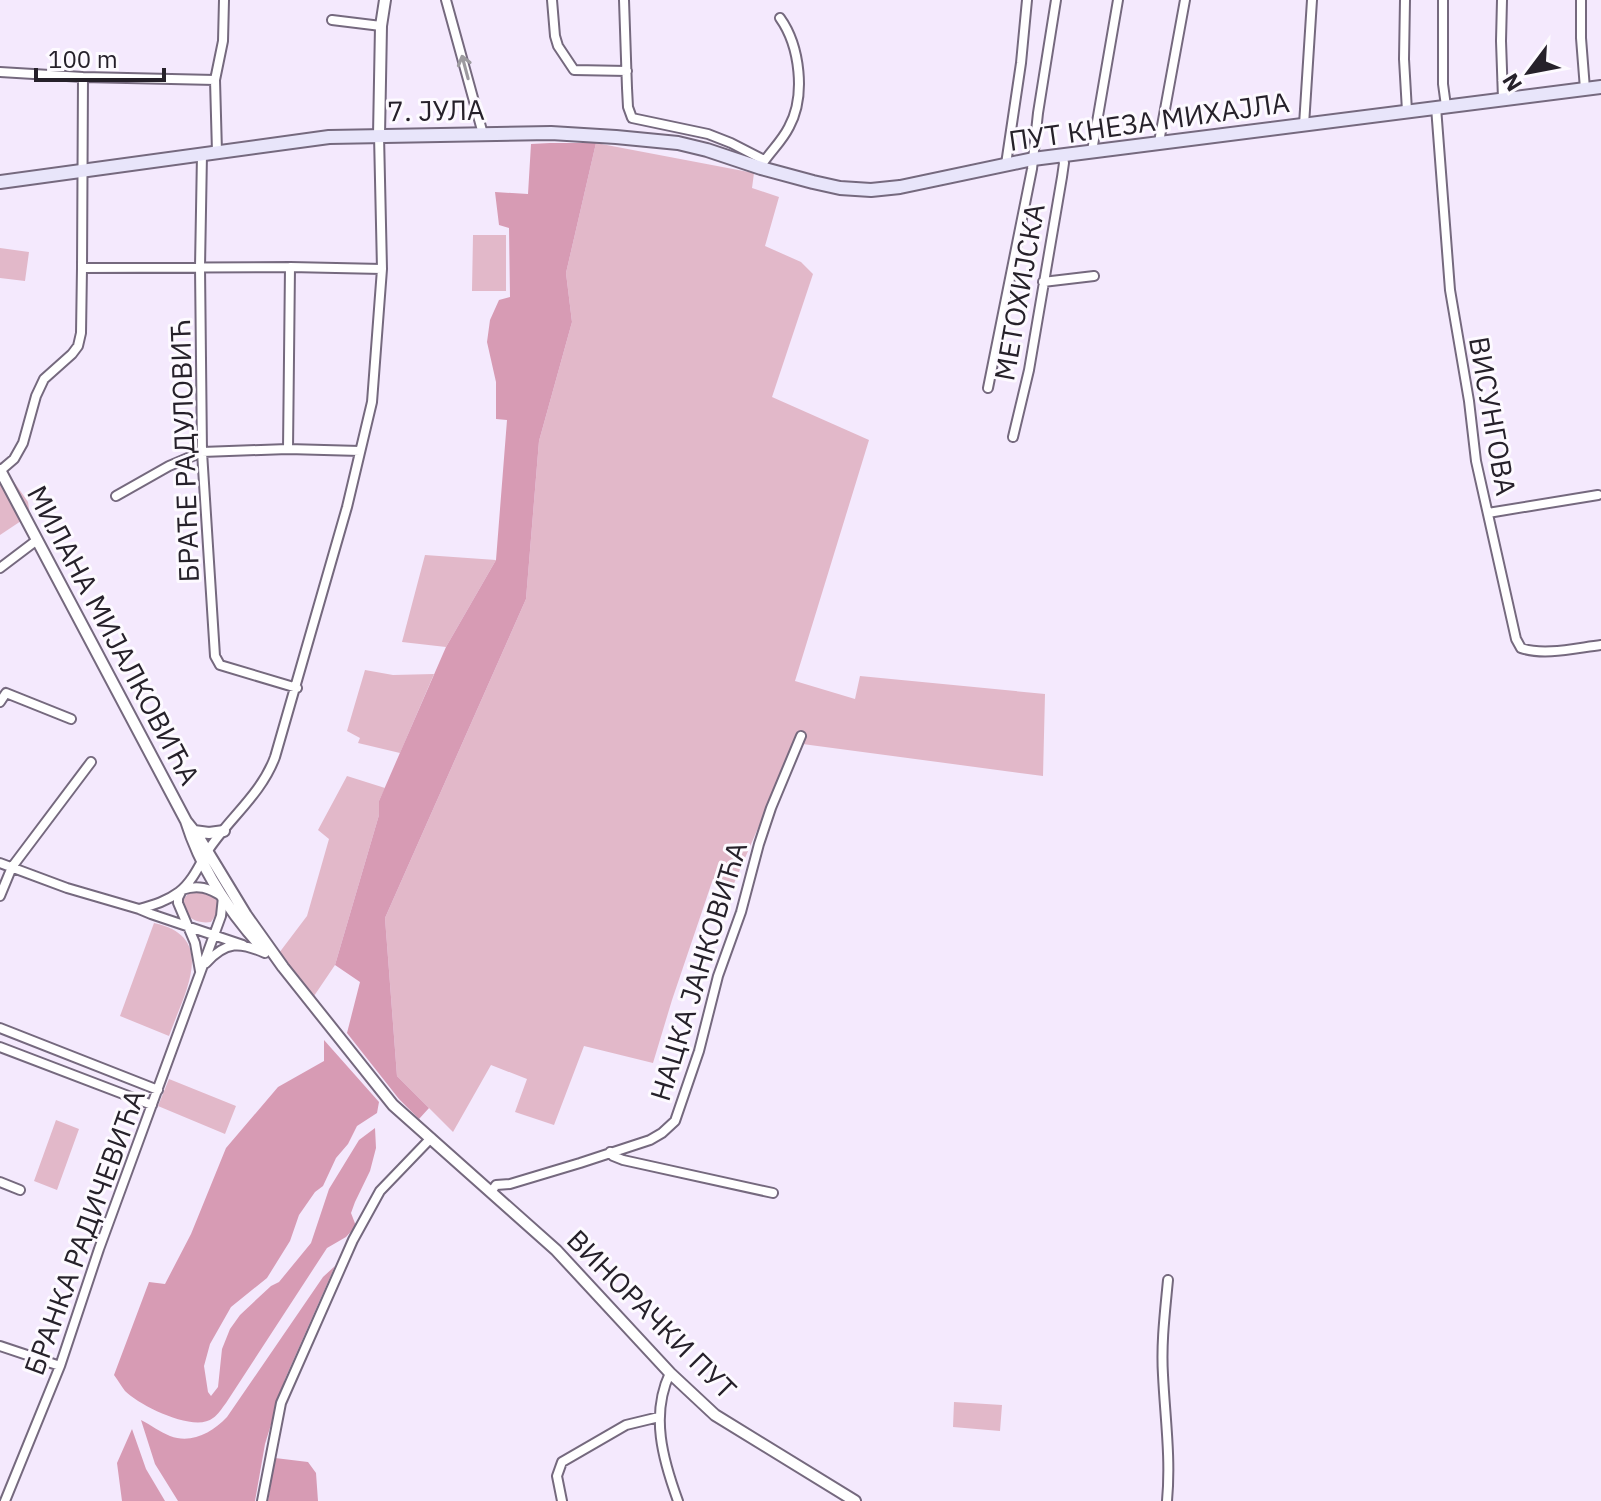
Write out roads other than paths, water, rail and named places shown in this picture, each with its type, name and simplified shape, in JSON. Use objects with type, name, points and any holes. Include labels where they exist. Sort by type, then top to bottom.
[{"type":"main road","name":"ПУТ КНЕЗА МИХАЈЛА","points":[[870,190],[908,186],[1033,159],[1601,87]]},
{"type":"main road","name":"7. ЈУЛА","points":[[0,182],[316,139],[551,133],[660,140],[762,164],[823,185],[870,190]]},
{"type":"street","points":[[217,152],[215,80],[223,41],[224,0]]},
{"type":"street","points":[[202,971],[191,928],[178,898],[207,850],[264,781],[271,768],[297,688],[347,507],[372,402],[382,269],[379,135],[381,26],[385,0]]},
{"type":"street","points":[[446,0],[483,134]]},
{"type":"street","points":[[552,0],[558,46],[574,70],[627,71]]},
{"type":"street","points":[[624,0],[628,107],[632,118],[708,134],[731,143],[762,164],[791,124],[799,92],[795,45],[780,18]]},
{"type":"street","points":[[1006,164],[1027,0]]},
{"type":"street","points":[[988,388],[1033,159],[1056,0]]},
{"type":"street","points":[[1092,151],[1118,0]]},
{"type":"street","points":[[1159,142],[1185,0]]},
{"type":"street","points":[[1304,125],[1312,0]]},
{"type":"street","points":[[1405,0],[1407,111]]},
{"type":"street","name":"ВИСУНГОВА","points":[[1443,0],[1441,107],[1450,290],[1476,461],[1516,639],[1526,650],[1601,645]]},
{"type":"street","points":[[1502,0],[1503,99]]},
{"type":"street","points":[[1581,0],[1585,89]]},
{"type":"street","points":[[332,20],[381,26]]},
{"type":"street","points":[[0,72],[215,80]]},
{"type":"street","points":[[0,470],[14,459],[23,443],[44,379],[72,354],[81,333],[83,77]]},
{"type":"street","name":"БРАЋЕ РАДУЛОВИЋ","points":[[202,154],[202,452],[216,660],[220,665],[297,688]]},
{"type":"street","name":"МЕТОХИЈСКА","points":[[1013,437],[1029,370],[1062,177],[1062,155]]},
{"type":"street","points":[[288,449],[290,267]]},
{"type":"street","points":[[82,268],[382,269]]},
{"type":"street","points":[[1043,282],[1094,276]]},
{"type":"street","points":[[116,496],[169,466],[202,452],[288,449],[360,451]]},
{"type":"street","name":"МИЛАНА МИЈАЛКОВИЋА","points":[[0,470],[192,833],[207,850],[246,915],[283,967],[393,1105],[431,1138]]},
{"type":"street","points":[[1488,513],[1598,495]]},
{"type":"street","points":[[0,568],[37,540]]},
{"type":"street","points":[[0,702],[6,693],[71,719]]},
{"type":"street","name":"НАЦКА ЈАНКОВИЋА","points":[[491,1192],[496,1185],[566,1168],[650,1140],[675,1121],[699,1051],[718,976],[741,912],[759,844],[801,736]]},
{"type":"street","points":[[0,896],[12,867],[91,762]]},
{"type":"street","points":[[192,833],[224,831]]},
{"type":"street","points":[[192,833],[207,850]]},
{"type":"street","name":"МИЛАНА МИЈАЛКОВИЋА","points":[[207,850],[223,897],[236,917],[283,967]]},
{"type":"street","points":[[0,863],[268,954]]},
{"type":"street","points":[[191,928],[212,924],[221,916],[223,897],[220,873]]},
{"type":"street","points":[[139,909],[164,901],[182,890],[204,887],[246,915]]},
{"type":"street","name":"БРАНКА РАДИЧЕВИЋА","points":[[5,1501],[60,1366],[99,1249],[221,916]]},
{"type":"street","points":[[202,971],[221,950],[243,945]]},
{"type":"street","points":[[0,1028],[158,1090]]},
{"type":"street","points":[[0,1047],[152,1105]]},
{"type":"street","points":[[262,1501],[281,1403],[353,1240],[380,1191],[431,1138]]},
{"type":"street","name":"ВИНОРАЧКИ ПУТ","points":[[431,1138],[556,1250],[670,1373],[715,1415],[855,1501]]},
{"type":"street","points":[[610,1152],[623,1160],[773,1193]]},
{"type":"street","points":[[0,1182],[20,1190]]},
{"type":"street","points":[[1167,1501],[1170,1451],[1163,1373],[1163,1331],[1168,1280]]},
{"type":"street","points":[[0,1346],[60,1366]]},
{"type":"street","points":[[670,1373],[663,1386],[659,1417],[662,1453],[678,1501]]},
{"type":"street","points":[[562,1501],[557,1476],[562,1462],[626,1425],[659,1417]]}]
